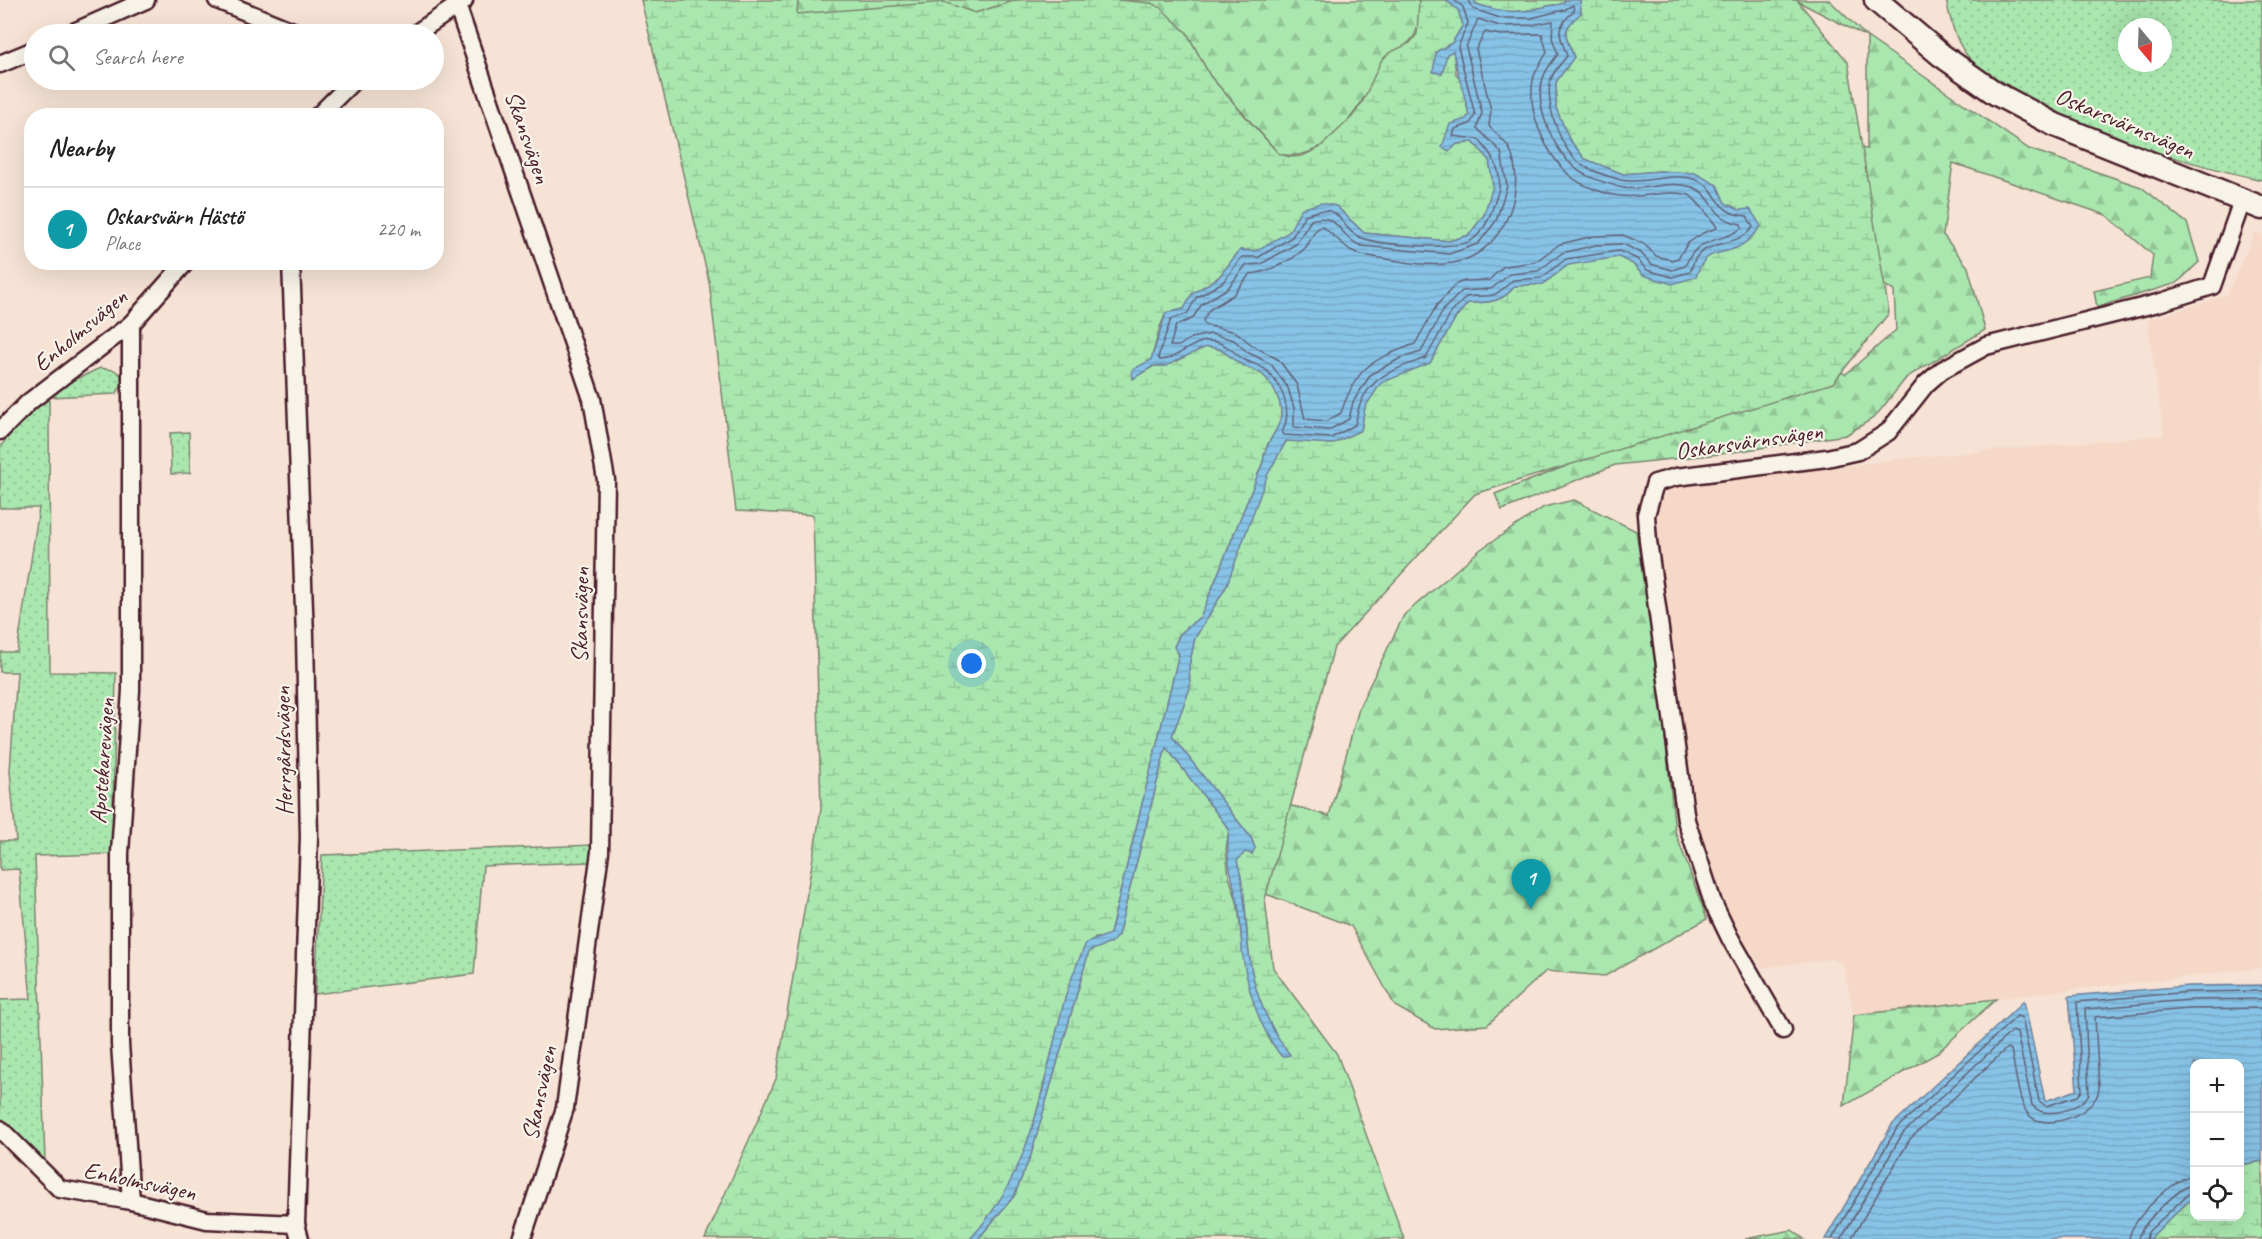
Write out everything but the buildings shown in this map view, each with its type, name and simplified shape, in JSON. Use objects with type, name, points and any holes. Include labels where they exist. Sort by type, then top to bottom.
[{"type":"street","points":[[92,24],[146,0]]},
{"type":"street","points":[[217,0],[276,24]]},
{"type":"street","name":"Oskarsvärnsvägen","points":[[1783,1030],[1730,938],[1713,903],[1686,820],[1648,541],[1646,515],[1655,483],[1676,477],[1827,458],[1858,451],[1888,432],[1926,384],[1942,370],[1986,346],[2158,303],[2212,286],[2252,205],[2055,125],[1995,93],[1941,55],[1876,0]]},
{"type":"street","points":[[430,24],[461,3]]},
{"type":"street","name":"Skansvägen","points":[[461,3],[592,399],[606,480],[600,852],[565,1108],[522,1239]]},
{"type":"street","points":[[0,64],[24,54]]},
{"type":"street","points":[[326,108],[344,90]]},
{"type":"street","name":"Enholmsvägen","points":[[0,431],[29,402],[130,324],[179,270]]},
{"type":"street","name":"Herrgårdsvägen","points":[[291,270],[305,636],[309,837],[298,1231]]},
{"type":"street","name":"Apotekarevägen","points":[[130,324],[131,690],[120,853],[120,1044],[131,1202]]},
{"type":"street","name":"Enholmsvägen","points":[[0,1129],[60,1189],[131,1202],[207,1220],[298,1231]]},
{"type":"shaded area","points":[[2255,232],[2262,235],[2262,968],[1854,1015],[1843,964],[1832,959],[1762,968],[1729,917],[1695,827],[1658,548],[1658,503],[1670,488],[1907,458],[2164,435],[2147,320],[2227,295]]},
{"type":"green space","points":[[641,0],[798,0],[797,14],[944,2],[975,13],[1017,0],[1118,0],[1151,3],[1161,8],[1187,33],[1210,76],[1279,154],[1291,157],[1302,156],[1319,148],[1352,117],[1363,101],[1381,61],[1389,53],[1410,43],[1417,34],[1419,0],[1446,0],[1458,10],[1463,25],[1452,43],[1436,52],[1447,54],[1453,50],[1456,74],[1462,82],[1469,115],[1457,144],[1473,142],[1489,159],[1493,186],[1484,215],[1469,235],[1449,241],[1364,233],[1336,206],[1256,251],[1240,250],[1219,277],[1192,294],[1184,309],[1166,313],[1151,360],[1133,378],[1154,366],[1166,366],[1207,347],[1216,348],[1266,378],[1278,397],[1281,418],[1264,454],[1263,462],[1201,616],[1180,634],[1174,647],[1179,654],[1110,934],[1107,938],[1095,938],[1067,992],[1029,1143],[1009,1188],[987,1221],[970,1239],[705,1239],[776,1079],[821,809],[813,515],[736,511],[709,281]]},
{"type":"green space","points":[[798,0],[1017,0],[975,13],[961,9],[796,14]]},
{"type":"green space","points":[[1118,0],[1419,0],[1419,19],[1418,27],[1411,40],[1398,50],[1389,53],[1359,106],[1332,138],[1316,149],[1298,155],[1279,154],[1210,76],[1187,33],[1137,2]]},
{"type":"green space","points":[[1474,0],[1566,0],[1559,4],[1518,12],[1486,7],[1476,4]]},
{"type":"green space","points":[[1580,0],[1797,0],[1848,62],[1889,313],[1833,383],[1475,494],[1334,647],[1265,899],[1273,968],[1337,1054],[1404,1239],[978,1239],[1014,1196],[1031,1155],[1089,951],[1110,943],[1118,935],[1166,747],[1229,829],[1226,850],[1229,876],[1238,905],[1243,953],[1270,1042],[1290,1055],[1268,1020],[1251,967],[1244,895],[1236,861],[1245,852],[1255,848],[1251,838],[1172,736],[1190,688],[1189,666],[1195,638],[1226,587],[1266,476],[1287,440],[1332,444],[1361,430],[1365,407],[1381,382],[1430,363],[1456,317],[1468,303],[1500,299],[1515,286],[1543,284],[1568,265],[1597,258],[1619,257],[1633,264],[1643,275],[1701,261],[1713,253],[1738,247],[1739,210],[1725,203],[1717,185],[1661,171],[1623,174],[1585,159],[1569,139],[1556,108],[1556,82],[1574,57],[1566,33],[1570,24],[1581,13]]},
{"type":"green space","points":[[1795,0],[1829,0],[1867,37]]},
{"type":"green space","points":[[1946,0],[2262,0],[2262,180],[2194,163],[2126,142],[2060,114],[2028,98],[1979,67],[1962,49]]},
{"type":"green space","points":[[1867,37],[2029,149],[2141,187],[2187,223],[2199,262],[2177,283],[2097,307],[2094,291],[2150,278],[2153,255],[2106,215],[1953,163],[1943,235],[1968,267],[1985,330],[1907,377],[1875,417],[1846,435],[1720,454],[1615,465],[1502,510],[1495,494],[1655,431],[1803,364],[1846,374],[1896,330],[1894,291],[1844,260],[1811,143],[1867,149]]},
{"type":"green space","points":[[100,368],[114,370],[121,375],[122,385],[116,394],[49,397],[50,672],[116,673],[112,854],[35,856],[45,1162],[0,1118],[0,1000],[31,999],[19,869],[0,870],[0,841],[16,841],[10,771],[17,672],[0,672],[0,652],[17,652],[39,508],[0,508],[0,447],[17,426],[49,396],[70,382]]},
{"type":"green space","points":[[189,432],[190,473],[171,474],[170,433]]},
{"type":"green space","points":[[1574,500],[1636,531],[1660,689],[1675,831],[1707,919],[1605,976],[1546,971],[1487,1025],[1435,1029],[1395,1006],[1351,926],[1258,891],[1288,805],[1329,816],[1360,705],[1404,615],[1481,549],[1544,507]]},
{"type":"green space","points":[[595,845],[592,862],[483,866],[474,974],[315,994],[322,855]]},
{"type":"green space","points":[[1996,999],[1936,1054],[1844,1106],[1854,1015]]},
{"type":"green space","points":[[2262,1161],[2262,1239],[2149,1239],[2190,1200],[2190,1221],[2244,1221],[2244,1164]]},
{"type":"green space","points":[[1792,1230],[1804,1239],[1745,1239]]},
{"type":"water","points":[[1446,0],[1474,0],[1476,4],[1486,7],[1518,12],[1559,4],[1566,0],[1580,0],[1581,13],[1567,28],[1568,43],[1574,57],[1556,82],[1556,108],[1569,139],[1585,159],[1623,174],[1661,171],[1695,173],[1717,185],[1725,203],[1739,210],[1750,209],[1761,226],[1740,246],[1708,257],[1696,277],[1672,284],[1643,275],[1633,264],[1619,257],[1568,265],[1543,284],[1515,286],[1500,299],[1468,303],[1456,317],[1430,363],[1381,383],[1365,407],[1361,430],[1332,444],[1286,441],[1267,476],[1226,587],[1195,638],[1189,666],[1190,688],[1172,736],[1251,838],[1255,848],[1252,854],[1245,852],[1237,861],[1244,896],[1251,967],[1268,1020],[1290,1055],[1282,1057],[1274,1046],[1255,1007],[1247,979],[1239,911],[1230,868],[1229,829],[1166,747],[1118,935],[1111,943],[1089,951],[1031,1155],[1014,1196],[978,1239],[970,1239],[992,1212],[1023,1154],[1042,1093],[1068,988],[1086,943],[1110,934],[1179,654],[1174,647],[1180,634],[1201,616],[1263,462],[1264,454],[1281,418],[1278,397],[1266,378],[1216,348],[1207,347],[1166,366],[1153,366],[1133,379],[1132,370],[1151,360],[1166,313],[1184,309],[1192,294],[1219,277],[1240,250],[1256,251],[1289,232],[1301,209],[1321,203],[1336,206],[1364,233],[1449,241],[1469,235],[1484,215],[1493,186],[1489,159],[1473,142],[1457,144],[1450,151],[1442,147],[1450,124],[1466,119],[1469,115],[1453,51],[1447,54],[1442,74],[1433,72],[1436,52],[1452,43],[1463,25],[1458,10]]},
{"type":"water","points":[[2262,985],[2262,1161],[2244,1164],[2244,1059],[2190,1059],[2190,1200],[2149,1239],[1825,1239],[1892,1125],[2024,1001],[2045,1101],[2077,1090],[2069,996],[2188,986]]},
{"type":"place","name":"Oskarsvärn Hästö","points":[[1531,909]]}]
